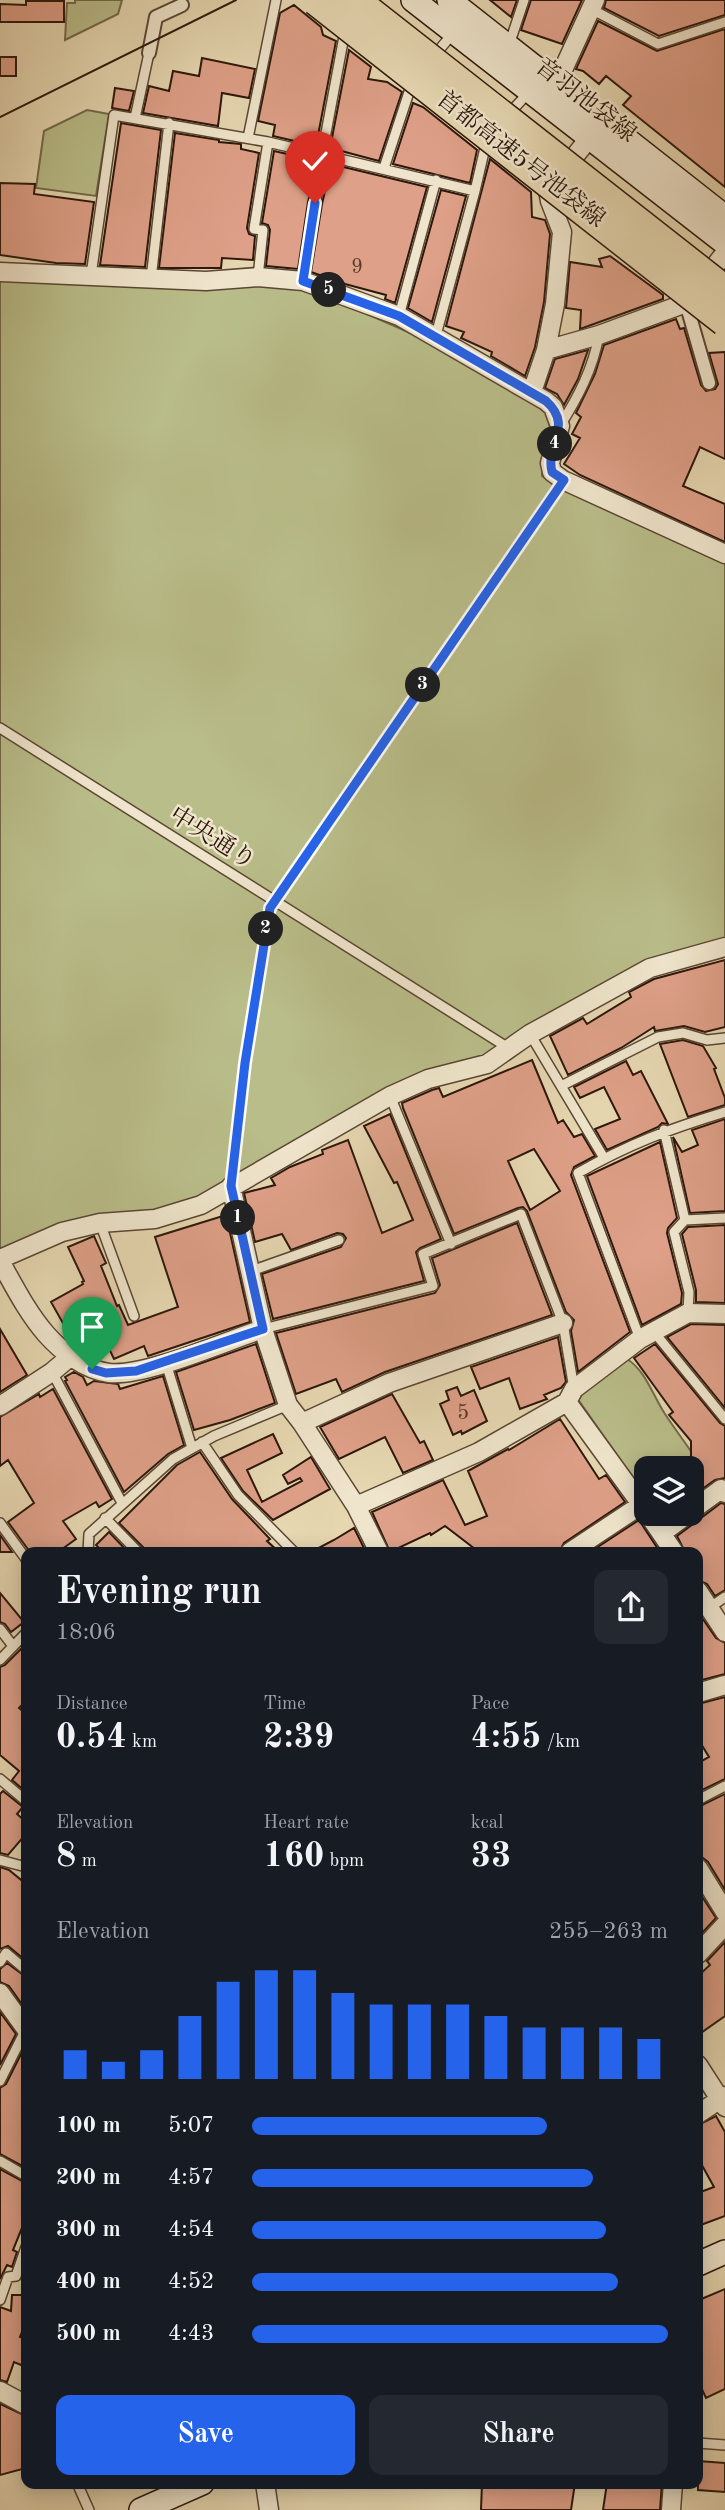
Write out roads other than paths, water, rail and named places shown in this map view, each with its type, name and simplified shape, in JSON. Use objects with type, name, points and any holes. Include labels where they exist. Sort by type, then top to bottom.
[{"type":"highway","name":"首都高速5号池袋線","points":[[317,0],[725,321]]},
{"type":"highway","name":"首都高速5号池袋線","points":[[354,0],[725,291]]},
{"type":"main road","name":"音羽池袋線","points":[[413,0],[725,243]]},
{"type":"main road","name":"音羽池袋線","points":[[449,0],[725,217]]},
{"type":"main road","points":[[703,2262],[725,2252]]},
{"type":"main road","points":[[141,2510],[162,2491]]},
{"type":"street","points":[[317,0],[316,6],[411,84],[725,327]]},
{"type":"street","points":[[556,85],[592,4]]},
{"type":"street","points":[[149,53],[156,17],[182,5]]},
{"type":"street","points":[[532,392],[546,350],[555,304],[562,232],[548,190],[590,137]]},
{"type":"street","points":[[546,350],[599,335],[688,301],[725,253]]},
{"type":"street","points":[[0,272],[206,281],[258,277],[303,281],[399,316],[436,335],[553,407],[560,426],[550,463],[552,472],[725,554]]},
{"type":"street","points":[[688,301],[709,383]]},
{"type":"street","points":[[263,1329],[136,1371],[106,1373],[92,1369],[71,1356],[47,1335],[29,1312],[0,1260],[62,1232],[100,1223],[155,1219],[201,1205],[390,1096],[428,1079],[487,1064],[530,1034],[650,968],[725,947]]},
{"type":"street","points":[[231,1186],[263,1329],[288,1405],[356,1506],[376,1547]]},
{"type":"street","points":[[356,1506],[480,1452],[570,1396],[647,1336],[688,1313],[725,1314]]},
{"type":"street","points":[[302,1423],[389,1383],[564,1323]]},
{"type":"street","points":[[0,1406],[71,1356]]},
{"type":"street","points":[[570,1396],[634,1493]]},
{"type":"street","points":[[704,1502],[721,1489],[725,1493]]},
{"type":"street","points":[[579,1547],[634,1516]]},
{"type":"street","points":[[657,1526],[671,1547]]},
{"type":"street","points":[[662,1533],[672,1526]]},
{"type":"street","points":[[703,1599],[725,1632]]},
{"type":"street","points":[[703,1692],[725,1685]]},
{"type":"street","points":[[703,1881],[725,1912]]},
{"type":"street","points":[[703,1949],[725,1925]]},
{"type":"street","points":[[0,1993],[21,2022]]},
{"type":"street","points":[[703,2072],[724,2101],[703,2112]]},
{"type":"street","points":[[0,2391],[21,2402]]},
{"type":"street","points":[[266,2489],[269,2510]]},
{"type":"street","points":[[671,2510],[673,2489]]},
{"type":"lane","points":[[248,138],[276,0]]},
{"type":"lane","points":[[508,46],[524,0]]},
{"type":"lane","points":[[592,4],[658,44],[725,22]]},
{"type":"lane","points":[[303,281],[315,203],[326,156],[323,149],[346,30]]},
{"type":"lane","points":[[384,168],[411,84],[454,32]]},
{"type":"lane","points":[[135,118],[149,53]]},
{"type":"lane","points":[[436,335],[475,191],[485,140],[530,91]]},
{"type":"lane","points":[[91,275],[114,115],[268,142],[475,191]]},
{"type":"lane","points":[[151,279],[169,123]]},
{"type":"lane","points":[[258,277],[263,230],[254,229],[268,142]]},
{"type":"lane","points":[[399,316],[436,180]]},
{"type":"lane","points":[[560,426],[580,393],[596,356],[599,335]]},
{"type":"lane","points":[[231,1186],[245,1063],[270,908],[564,480]]},
{"type":"lane","name":"中央通り","points":[[0,728],[510,1049]]},
{"type":"lane","points":[[561,1086],[658,1037],[683,1033],[707,1040],[725,1038]]},
{"type":"lane","points":[[530,1034],[604,1158]]},
{"type":"lane","points":[[390,1096],[451,1244]]},
{"type":"lane","points":[[725,1112],[664,1130],[578,1173],[647,1336],[725,1419]]},
{"type":"lane","points":[[664,1130],[685,1220]]},
{"type":"lane","points":[[263,1329],[433,1286],[423,1254],[522,1214],[564,1323],[570,1396]]},
{"type":"lane","points":[[688,1313],[689,1292],[674,1232],[685,1220],[725,1218]]},
{"type":"lane","points":[[100,1223],[135,1316]]},
{"type":"lane","points":[[251,1271],[339,1240]]},
{"type":"lane","points":[[166,1362],[192,1448]]},
{"type":"lane","points":[[51,1372],[122,1503]]},
{"type":"lane","points":[[88,1547],[89,1534],[173,1459],[202,1442],[288,1405]]},
{"type":"lane","points":[[202,1442],[238,1495],[289,1547]]},
{"type":"lane","points":[[105,1518],[133,1547]]},
{"type":"lane","points":[[0,1522],[21,1552]]},
{"type":"lane","points":[[709,1608],[725,1597]]},
{"type":"lane","points":[[0,1629],[19,1645],[0,1660]]},
{"type":"lane","points":[[0,1779],[21,1797]]},
{"type":"lane","points":[[703,1797],[725,1786]]},
{"type":"lane","points":[[0,1860],[21,1866]]},
{"type":"lane","points":[[0,1962],[6,1953],[21,1966]]},
{"type":"lane","points":[[0,2081],[21,2039]]},
{"type":"lane","points":[[0,2161],[21,2173]]},
{"type":"lane","points":[[0,2300],[4,2275],[16,2276],[21,2262]]},
{"type":"lane","points":[[703,2443],[725,2445]]},
{"type":"lane","points":[[80,2489],[89,2510]]},
{"type":"tram line","points":[[0,117],[236,0]]}]
